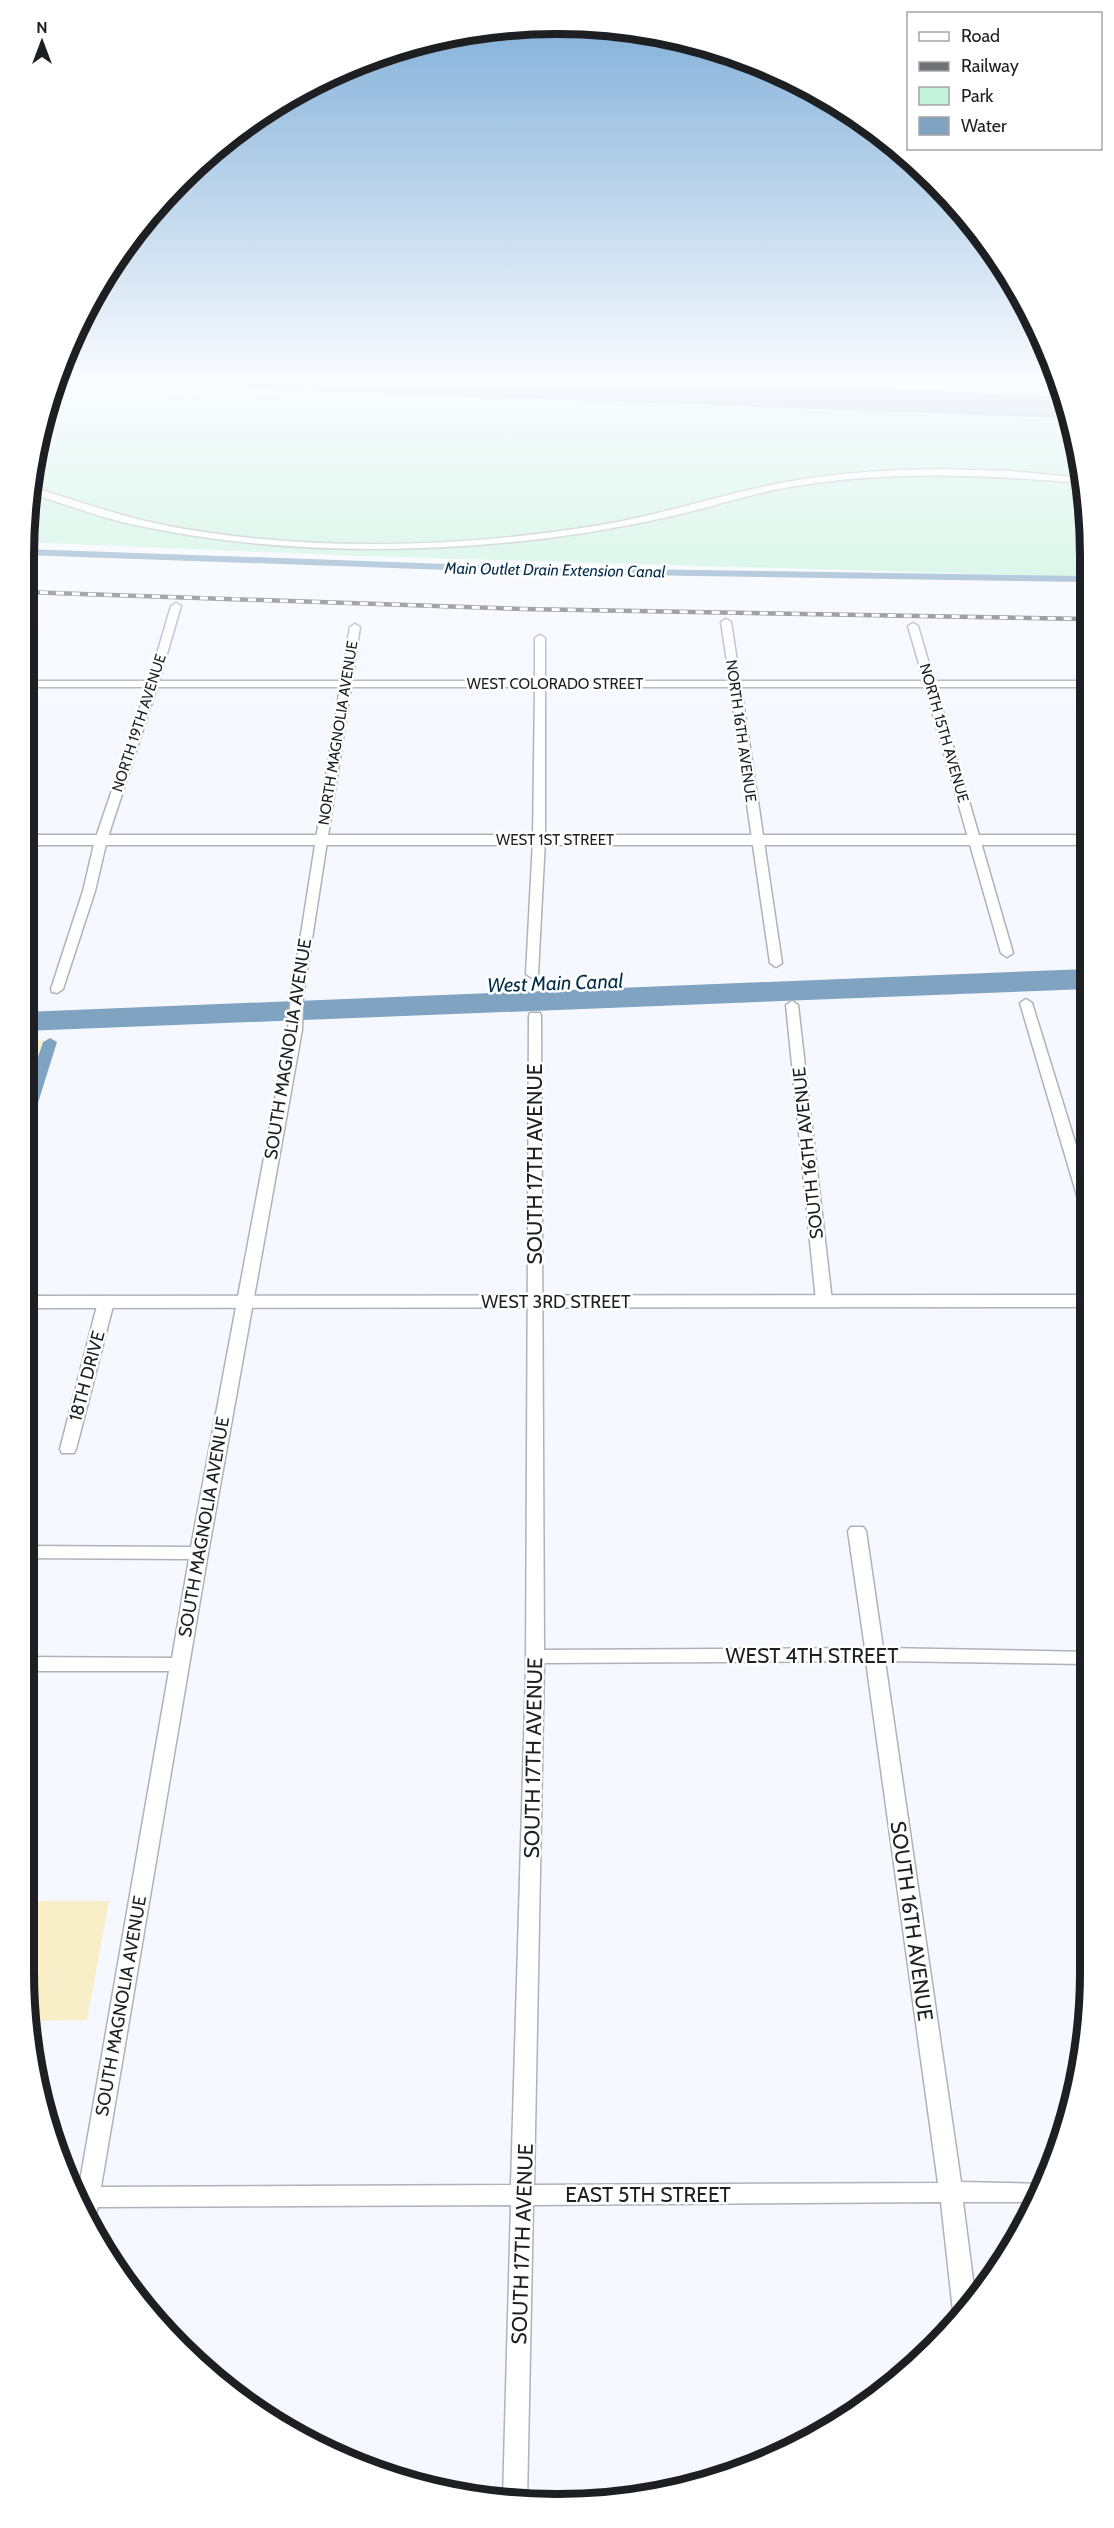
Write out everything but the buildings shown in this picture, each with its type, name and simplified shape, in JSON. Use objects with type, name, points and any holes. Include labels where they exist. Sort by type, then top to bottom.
[{"type":"main road","name":"WEST 1ST STREET","points":[[34,840],[1080,840]]},
{"type":"main road","name":"WEST 3RD STREET","points":[[34,1302],[1080,1301]]},
{"type":"street","points":[[51,497],[89,510],[167,528],[272,541],[351,545],[470,542],[549,535],[679,512],[737,497]]},
{"type":"street","name":"NORTH 19TH AVENUE","points":[[57,989],[88,891],[101,840],[153,684],[176,606]]},
{"type":"street","name":"NORTH 16TH AVENUE","points":[[726,622],[756,840]]},
{"type":"street","name":"NORTH 15TH AVENUE","points":[[912,626],[931,684],[1007,953]]},
{"type":"street","name":"NORTH MAGNOLIA AVENUE","points":[[321,840],[355,627]]},
{"type":"street","points":[[532,974],[539,840],[540,638]]},
{"type":"street","name":"WEST COLORADO STREET","points":[[34,684],[1080,684]]},
{"type":"street","name":"SOUTH MAGNOLIA AVENUE","points":[[85,2194],[296,1021],[297,997],[321,840]]},
{"type":"street","points":[[756,840],[776,963]]},
{"type":"street","points":[[1026,1003],[1080,1182]]},
{"type":"street","name":"SOUTH 16TH AVENUE","points":[[792,1005],[824,1301]]},
{"type":"street","name":"SOUTH 17TH AVENUE","points":[[515,2491],[535,1657],[536,1016]]},
{"type":"street","name":"18TH DRIVE","points":[[68,1449],[106,1302]]},
{"type":"street","name":"SOUTH 16TH AVENUE","points":[[857,1531],[951,2193],[964,2299]]},
{"type":"street","points":[[34,1552],[199,1553]]},
{"type":"street","name":"WEST 4TH STREET","points":[[535,1657],[874,1654],[1080,1658]]},
{"type":"street","points":[[34,1664],[181,1665]]},
{"type":"street","name":"EAST 5TH STREET","points":[[89,2203],[524,2195],[1030,2192]]},
{"type":"green space","points":[[38,497],[1076,497],[1080,577],[361,556],[35,542]]},
{"type":"sand","points":[[34,1040],[43,1040],[34,1067]]},
{"type":"sand","points":[[34,1901],[109,1901],[87,2020],[37,2021],[34,1971]]},
{"type":"water","points":[[1080,969],[1080,989],[34,1031],[34,1012]]},
{"type":"waterway","name":"Main Outlet Drain Extension Canal","points":[[34,552],[563,571],[1080,579]]},
{"type":"waterway","points":[[34,1091],[50,1042]]},
{"type":"railway","points":[[34,592],[523,609],[1080,619]]},
{"type":"water label","name":"West Main Canal","points":[[555,983]]}]
